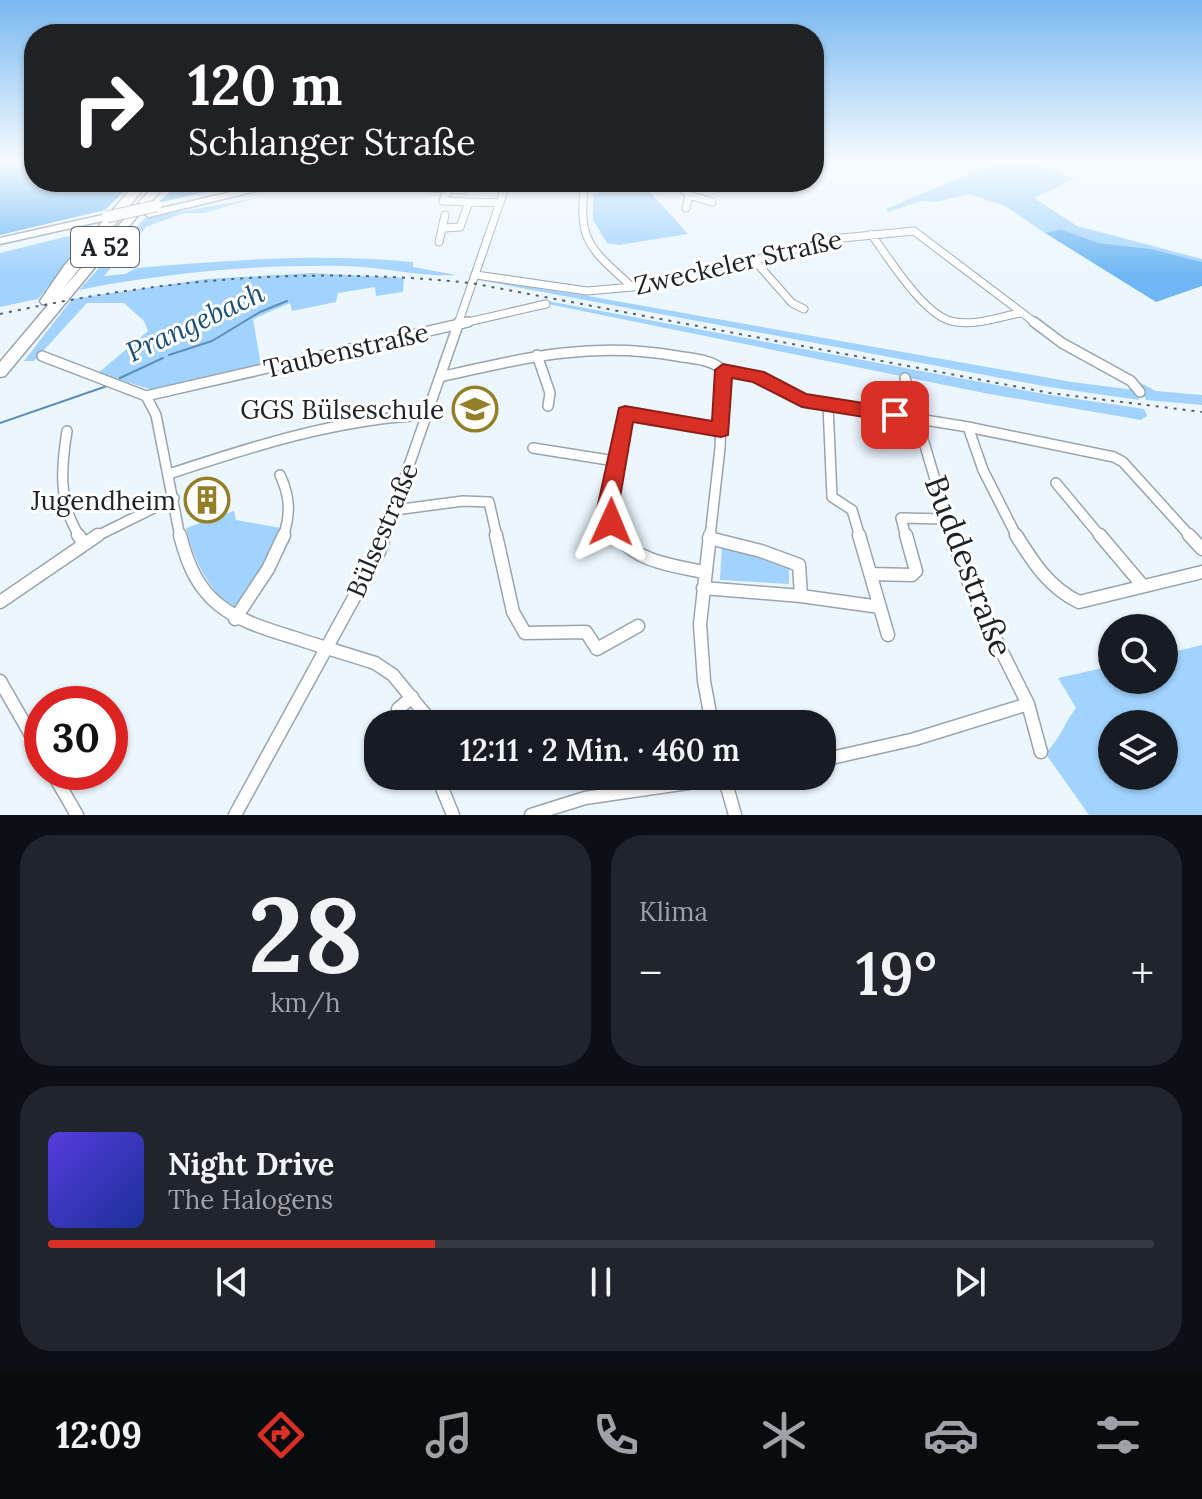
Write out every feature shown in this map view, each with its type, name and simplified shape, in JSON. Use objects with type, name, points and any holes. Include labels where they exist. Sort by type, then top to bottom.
[{"type":"highway","points":[[46,310],[69,269],[129,199]]},
{"type":"highway","name":"A 52","points":[[0,372],[46,310],[140,199]]},
{"type":"highway","name":"A 52","points":[[0,356],[147,199]]},
{"type":"highway","points":[[46,310],[159,199]]},
{"type":"main road","points":[[153,210],[195,199]]},
{"type":"main road","points":[[0,241],[206,199]]},
{"type":"main road","points":[[0,247],[103,221]]},
{"type":"street","name":"Bülsestraße","points":[[235,815],[367,579],[395,510],[501,199]]},
{"type":"street","points":[[582,199],[579,220],[586,241],[632,287]]},
{"type":"street","points":[[686,208],[688,199]]},
{"type":"street","points":[[702,199],[712,202]]},
{"type":"street","points":[[444,228],[441,226],[443,201],[500,203]]},
{"type":"street","points":[[444,228],[460,227],[469,202]]},
{"type":"street","points":[[439,242],[444,228]]},
{"type":"street","name":"Zweckeler Straße","points":[[476,275],[587,291],[632,287],[832,239],[902,230],[918,232],[1020,313],[1062,343],[1131,381],[1140,392]]},
{"type":"street","points":[[871,234],[930,307],[944,319],[960,322],[1020,313]]},
{"type":"street","points":[[754,260],[792,303],[804,309]]},
{"type":"street","name":"Taubenstraße","points":[[146,396],[546,304]]},
{"type":"street","points":[[440,377],[537,355],[581,349],[619,349],[714,362],[723,370],[758,377],[793,396],[828,405],[968,427],[1114,457],[1123,462],[1202,549]]},
{"type":"street","points":[[537,355],[550,393],[548,406]]},
{"type":"street","points":[[42,356],[146,396],[154,409],[182,544],[192,573],[208,599],[235,619],[380,666],[393,675],[422,710]]},
{"type":"street","points":[[710,710],[700,624],[721,430],[723,370]]},
{"type":"street","name":"Buddestraße","points":[[905,378],[945,519],[974,596],[1028,704],[1041,752]]},
{"type":"street","points":[[828,405],[832,497],[852,510],[888,635]]},
{"type":"street","points":[[704,572],[655,562],[624,543],[607,509],[625,413],[721,430]]},
{"type":"street","points":[[169,474],[274,440],[330,426],[384,415],[427,415]]},
{"type":"street","points":[[968,427],[1008,523],[1050,583],[1063,596],[1079,602],[1202,572]]},
{"type":"street","points":[[67,431],[62,459],[62,496],[73,529],[84,543]]},
{"type":"street","points":[[533,448],[615,461]]},
{"type":"street","points":[[235,619],[267,573],[283,537],[290,506],[289,487],[280,475]]},
{"type":"street","points":[[1056,483],[1143,586]]},
{"type":"street","points":[[0,602],[84,543],[123,520],[174,498]]},
{"type":"street","points":[[395,510],[463,501],[489,502],[513,612],[525,633],[586,632],[597,649],[638,626]]},
{"type":"street","points":[[871,574],[912,575],[916,571],[901,518],[945,519]]},
{"type":"street","points":[[709,538],[761,551],[799,565],[801,596]]},
{"type":"street","points":[[703,588],[801,596],[880,607]]},
{"type":"street","points":[[0,681],[24,723]]},
{"type":"street","points":[[399,710],[412,697]]},
{"type":"street","points":[[836,757],[915,739],[1028,704]]},
{"type":"street","points":[[62,790],[77,815]]},
{"type":"street","points":[[443,790],[453,815]]},
{"type":"street","points":[[531,815],[585,798],[639,790]]},
{"type":"street","points":[[730,790],[735,815]]},
{"type":"shaded area","points":[[0,199],[116,199],[105,210],[0,235]]},
{"type":"shaded area","points":[[252,199],[203,213],[184,213],[146,227],[104,276],[125,274],[136,268],[309,258],[413,262],[413,267],[456,275],[346,266],[245,268],[178,274],[79,290],[145,218]]},
{"type":"shaded area","points":[[593,199],[656,199],[688,234],[619,245],[607,243],[593,220]]},
{"type":"shaded area","points":[[909,199],[948,199],[921,201],[888,212],[886,209]]},
{"type":"shaded area","points":[[984,199],[1036,199],[1077,226],[1202,259],[1202,262],[1151,249],[1099,243],[1061,229],[1045,233],[1005,206]]},
{"type":"shaded area","points":[[97,229],[38,299],[0,307],[0,253]]},
{"type":"shaded area","points":[[1061,229],[1099,243],[1151,249],[1202,262],[1202,286],[1156,302],[1045,233]]},
{"type":"shaded area","points":[[312,273],[404,278],[403,292],[376,296],[375,287],[338,293],[336,302],[292,311],[290,303],[253,319],[261,365],[152,390],[98,373],[148,331],[144,321],[124,303],[87,303],[34,361],[24,361],[72,299],[206,279]]},
{"type":"shaded area","points":[[479,280],[582,295],[1072,382],[1135,390],[1139,400],[1049,387]]},
{"type":"shaded area","points":[[542,300],[1050,395],[1144,409],[1147,416],[1141,420],[989,394],[543,303]]},
{"type":"shaded area","points":[[1137,381],[1156,391],[1202,395],[1202,405],[1146,400]]},
{"type":"shaded area","points":[[234,511],[236,520],[281,528],[274,549],[238,608],[231,609],[202,572],[186,528]]},
{"type":"shaded area","points":[[722,545],[789,564],[789,584],[720,580]]},
{"type":"shaded area","points":[[1202,645],[1202,815],[1089,815],[1045,753],[1076,708],[1058,678],[1098,669],[1098,694],[1178,694],[1178,651]]},
{"type":"waterway","name":"Prangebach","points":[[169,355],[212,341],[260,312],[287,301]]},
{"type":"waterway","name":"Prangebach","points":[[120,378],[163,358]]},
{"type":"waterway","name":"Prangebach","points":[[0,423],[107,386]]},
{"type":"railway","points":[[0,314],[176,284],[292,276],[410,278],[471,283],[1050,393],[1202,412]]},
{"type":"place","name":"GGS Bülseschule","points":[[475,409]]},
{"type":"place","name":"Jugendheim","points":[[207,500]]},
{"type":"route","points":[[611,522],[607,509],[625,413],[721,430],[723,370],[758,377],[802,400],[895,415]]}]
